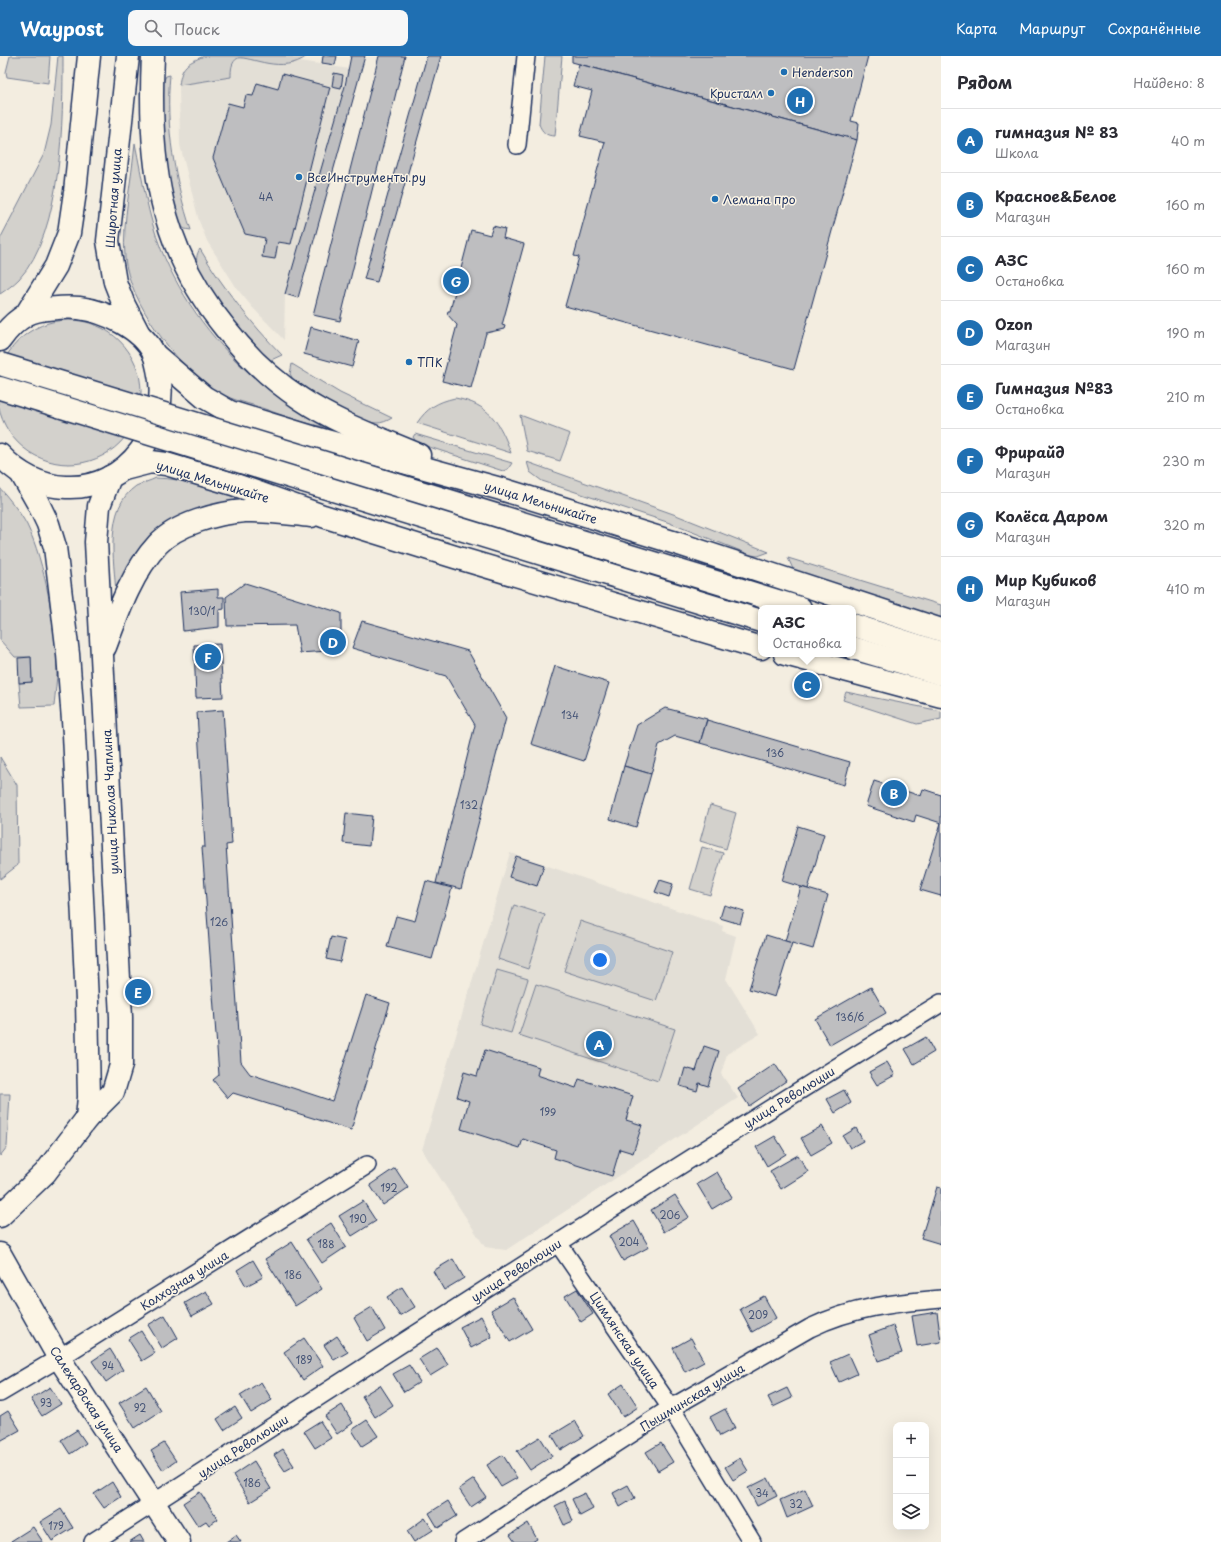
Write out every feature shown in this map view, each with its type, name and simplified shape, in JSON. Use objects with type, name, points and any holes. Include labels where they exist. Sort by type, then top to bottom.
[{"type":"main road","points":[[0,340],[14,319],[56,266],[69,233],[75,192],[89,56]]},
{"type":"main road","name":"Широтная улица","points":[[128,56],[108,241],[115,282],[124,305],[139,335]]},
{"type":"main road","points":[[153,56],[151,127],[157,178],[165,214],[174,244],[189,275],[218,320],[252,360],[272,378],[302,399],[341,421],[501,489]]},
{"type":"main road","points":[[14,319],[69,307],[90,310],[122,323],[139,335]]},
{"type":"main road","name":"улица Мельникайте","points":[[139,335],[154,354],[204,397],[230,412],[319,439],[501,489],[679,544],[941,630]]},
{"type":"main road","points":[[117,473],[137,457],[147,443],[154,427],[162,394],[154,354]]},
{"type":"main road","points":[[0,364],[790,605]]},
{"type":"main road","points":[[0,388],[758,620]]},
{"type":"main road","points":[[0,454],[21,473],[41,510],[55,547],[68,654],[74,734],[87,1002],[89,1097],[87,1118]]},
{"type":"main road","name":"улица Мельникайте","points":[[21,473],[38,482],[56,486],[74,487],[93,484],[117,473],[151,462],[166,464],[233,484],[323,516],[758,647]]},
{"type":"main road","name":"улица Николая Чаплина","points":[[0,1216],[45,1173],[87,1118],[113,1092],[118,1077],[122,1052],[96,542],[99,506],[117,473]]},
{"type":"main road","points":[[102,656],[118,613],[141,566],[159,543],[182,527],[210,517],[245,511],[323,516]]},
{"type":"main road","points":[[856,626],[941,652]]},
{"type":"main road","points":[[856,649],[941,674]]},
{"type":"main road","points":[[796,657],[941,696]]},
{"type":"main road","name":"Салехардская улица","points":[[0,1254],[59,1358],[179,1542]]},
{"type":"street","points":[[517,145],[526,56]]},
{"type":"street","name":"улица Революции","points":[[93,1542],[804,1086],[941,1003]]},
{"type":"street","name":"Колхозная улица","points":[[0,1393],[59,1358],[367,1165]]},
{"type":"street","name":"Цимлянская улица","points":[[558,1243],[670,1408],[752,1542]]},
{"type":"street","name":"Пышминская улица","points":[[463,1542],[670,1408],[831,1318],[855,1310],[884,1304],[941,1298]]},
{"type":"shaded area","points":[[10,56],[50,56],[48,83],[7,77],[6,72]]},
{"type":"shaded area","points":[[58,56],[63,56],[61,141],[58,173],[52,204],[44,233],[34,258],[19,279],[0,294],[0,239],[44,154],[51,125]]},
{"type":"shaded area","points":[[204,56],[307,56],[288,64],[268,63],[238,58],[231,69],[231,77],[179,85],[183,69],[189,63]]},
{"type":"shaded area","points":[[244,56],[276,63],[301,61],[349,69],[285,294],[284,340],[238,290],[207,241],[199,221],[180,145],[179,85],[230,77],[233,63],[238,58]]},
{"type":"shaded area","points":[[545,56],[562,56],[555,136],[545,133],[539,124]]},
{"type":"shaded area","points":[[170,75],[170,134],[180,192],[191,230],[185,229],[179,225],[165,170],[162,84],[166,76]]},
{"type":"shaded area","points":[[135,143],[156,236],[169,268],[202,322],[215,339],[260,382],[292,405],[326,426],[314,425],[283,416],[219,393],[185,366],[157,332],[135,294],[128,275],[125,258],[124,244],[126,215]]},
{"type":"shaded area","points":[[200,249],[238,304],[282,355],[271,360],[267,358],[227,313],[201,274],[197,263],[197,254]]},
{"type":"shaded area","points":[[55,321],[83,321],[97,325],[115,336],[125,346],[133,358],[141,385],[140,406],[136,420],[125,438],[115,448],[103,456],[83,463],[55,463],[35,456],[23,448],[13,438],[2,420],[-1,410],[-1,374],[5,358],[13,346],[23,336],[41,325]]},
{"type":"shaded area","points":[[292,364],[340,393],[392,418],[381,423],[377,423],[358,418],[322,398],[293,379],[290,374]]},
{"type":"shaded area","points":[[455,398],[477,405],[492,416],[502,432],[511,453],[417,423],[433,406],[443,401]]},
{"type":"shaded area","points":[[520,415],[570,434],[560,461],[527,451]]},
{"type":"shaded area","points":[[415,434],[512,463],[508,469],[503,471],[417,443],[413,437]]},
{"type":"shaded area","points":[[527,462],[676,515],[769,552],[758,556],[751,555],[667,522],[542,481],[530,472]]},
{"type":"shaded area","points":[[156,478],[179,480],[200,485],[242,499],[245,503],[198,513],[116,593],[113,536],[119,508],[126,496],[136,486]]},
{"type":"shaded area","points":[[0,488],[27,525],[39,557],[44,576],[52,615],[56,653],[57,674],[54,706],[21,707],[19,683],[32,682],[31,657],[15,657],[0,640]]},
{"type":"shaded area","points":[[788,558],[941,605],[941,623],[798,573],[793,569]]},
{"type":"shaded area","points":[[846,692],[941,711],[941,719],[917,724],[843,700]]},
{"type":"shaded area","points":[[0,757],[17,785],[18,865],[0,879]]},
{"type":"shaded area","points":[[710,805],[736,813],[726,849],[700,841]]},
{"type":"shaded area","points":[[702,847],[723,853],[710,895],[690,889]]},
{"type":"shaded area","points":[[510,853],[723,926],[722,931],[736,936],[726,979],[760,1034],[727,1054],[721,1074],[738,1098],[506,1250],[485,1247],[422,1150]]},
{"type":"shaded area","points":[[514,905],[545,915],[528,969],[498,959]]},
{"type":"shaded area","points":[[580,921],[672,952],[656,1001],[564,971]]},
{"type":"shaded area","points":[[497,970],[528,979],[511,1033],[480,1024]]},
{"type":"shaded area","points":[[536,984],[675,1029],[658,1081],[519,1035]]},
{"type":"shaded area","points":[[0,1094],[10,1094],[7,1147],[0,1156]]},
{"type":"building","points":[[323,56],[337,56],[335,65],[322,63]]},
{"type":"building","points":[[351,56],[365,56],[298,298],[285,294],[345,86]]},
{"type":"building","points":[[379,56],[405,56],[340,321],[313,315]]},
{"type":"building","points":[[427,56],[441,56],[377,282],[364,279]]},
{"type":"building","name":"Кристалл","points":[[572,56],[868,56],[851,121],[859,123],[857,140],[572,62]]},
{"type":"building","name":"Лемана про","points":[[579,64],[857,140],[794,369],[565,306],[579,257],[574,256],[605,142],[580,136],[592,91],[573,86]]},
{"type":"building","points":[[334,73],[343,75],[341,88],[332,86]]},
{"type":"building","points":[[282,74],[330,87],[291,244],[278,242],[275,259],[262,257],[265,238],[245,234],[213,158],[228,103],[243,107],[246,95],[253,96],[257,83],[278,89]]},
{"type":"building","points":[[493,226],[505,229],[503,238],[524,244],[502,325],[505,326],[504,329],[486,333],[471,388],[442,381],[457,325],[447,314],[448,311],[450,311],[471,230],[490,235]]},
{"type":"building","points":[[311,327],[359,341],[352,367],[304,354]]},
{"type":"building","points":[[245,583],[341,613],[341,650],[300,653],[295,625],[227,626],[226,597]]},
{"type":"building","points":[[218,589],[218,597],[224,597],[224,609],[219,610],[219,627],[183,631],[180,592]]},
{"type":"building","points":[[362,621],[468,651],[506,718],[461,889],[436,883],[475,725],[446,676],[352,648]]},
{"type":"building","points":[[220,644],[223,697],[196,698],[194,645]]},
{"type":"building","points":[[31,657],[32,682],[19,683],[18,658]]},
{"type":"building","points":[[555,666],[609,683],[584,761],[531,744]]},
{"type":"building","points":[[665,708],[707,719],[700,743],[675,736],[659,745],[651,774],[624,766],[637,725]]},
{"type":"building","points":[[223,710],[232,844],[226,845],[241,1062],[250,1074],[332,1101],[366,995],[390,1003],[351,1130],[233,1093],[228,1098],[213,1080],[219,1075],[202,847],[205,847],[197,712]]},
{"type":"building","points":[[707,720],[850,762],[844,785],[700,743]]},
{"type":"building","points":[[624,766],[651,774],[636,827],[610,819]]},
{"type":"building","points":[[874,781],[921,796],[923,789],[941,795],[941,823],[916,815],[914,822],[866,806]]},
{"type":"building","points":[[346,813],[372,816],[369,846],[343,843]]},
{"type":"building","points":[[941,823],[941,896],[920,890]]},
{"type":"building","points":[[798,826],[824,834],[808,889],[782,881]]},
{"type":"building","points":[[516,856],[544,865],[537,886],[509,877]]},
{"type":"building","points":[[660,880],[673,884],[669,897],[655,892]]},
{"type":"building","points":[[426,881],[452,888],[432,959],[387,947],[396,916],[415,921]]},
{"type":"building","points":[[801,887],[828,895],[813,949],[785,941]]},
{"type":"building","points":[[724,905],[744,911],[740,924],[720,918]]},
{"type":"building","points":[[766,935],[792,943],[775,997],[749,989]]},
{"type":"building","points":[[331,937],[345,940],[340,962],[326,959]]},
{"type":"building","points":[[871,987],[886,1013],[830,1045],[815,1019]]},
{"type":"building","points":[[926,1037],[934,1052],[914,1064],[905,1049]]},
{"type":"building","points":[[704,1046],[719,1051],[708,1086],[699,1083],[697,1091],[680,1086],[685,1068],[696,1071]]},
{"type":"building","points":[[485,1050],[539,1067],[537,1075],[576,1088],[579,1079],[633,1096],[626,1120],[642,1125],[633,1153],[620,1149],[612,1176],[554,1158],[556,1150],[523,1139],[520,1148],[461,1129],[469,1101],[457,1097],[464,1072],[477,1076]]},
{"type":"building","points":[[887,1062],[895,1075],[877,1085],[869,1072]]},
{"type":"building","points":[[775,1064],[786,1081],[749,1106],[738,1089]]},
{"type":"building","points":[[844,1090],[851,1103],[835,1113],[827,1099]]},
{"type":"building","points":[[822,1126],[832,1143],[811,1155],[801,1138]]},
{"type":"building","points":[[856,1128],[863,1141],[850,1148],[843,1136]]},
{"type":"building","points":[[775,1136],[786,1154],[767,1166],[756,1147]]},
{"type":"building","points":[[798,1155],[808,1172],[781,1189],[770,1171]]},
{"type":"building","points":[[395,1168],[408,1188],[383,1205],[370,1185]]},
{"type":"building","points":[[717,1172],[732,1197],[712,1209],[697,1184]]},
{"type":"building","points":[[937,1187],[941,1188],[941,1244],[921,1238]]},
{"type":"building","points":[[675,1195],[689,1217],[664,1232],[651,1210]]},
{"type":"building","points":[[363,1201],[376,1221],[352,1236],[339,1216]]},
{"type":"building","points":[[634,1221],[649,1247],[623,1261],[609,1236]]},
{"type":"building","points":[[331,1223],[346,1247],[322,1263],[306,1239]]},
{"type":"building","points":[[292,1242],[322,1289],[295,1306],[265,1259]]},
{"type":"building","points":[[453,1259],[464,1278],[444,1290],[433,1271]]},
{"type":"building","points":[[253,1260],[263,1277],[246,1286],[237,1270]]},
{"type":"building","points":[[402,1287],[415,1307],[400,1316],[387,1297]]},
{"type":"building","points":[[577,1289],[593,1314],[581,1322],[565,1296]]},
{"type":"building","points":[[206,1291],[214,1304],[192,1316],[185,1303]]},
{"type":"building","points":[[764,1296],[776,1318],[752,1332],[740,1309]]},
{"type":"building","points":[[513,1297],[532,1329],[510,1342],[491,1310]]},
{"type":"building","points":[[372,1307],[385,1330],[367,1341],[354,1318]]},
{"type":"building","points":[[937,1312],[941,1342],[917,1346],[912,1316]]},
{"type":"building","points":[[165,1315],[178,1338],[162,1348],[148,1325]]},
{"type":"building","points":[[481,1316],[492,1337],[471,1348],[460,1327]]},
{"type":"building","points":[[893,1326],[902,1353],[878,1361],[869,1335]]},
{"type":"building","points":[[141,1331],[155,1353],[142,1361],[128,1339]]},
{"type":"building","points":[[337,1336],[348,1352],[334,1360],[324,1345]]},
{"type":"building","points":[[304,1338],[323,1366],[303,1380],[284,1352]]},
{"type":"building","points":[[691,1338],[704,1362],[685,1372],[673,1348]]},
{"type":"building","points":[[437,1348],[448,1365],[430,1376],[419,1359]]},
{"type":"building","points":[[110,1349],[123,1370],[106,1382],[92,1361]]},
{"type":"building","points":[[848,1354],[857,1374],[839,1382],[830,1362]]},
{"type":"building","points":[[409,1365],[420,1382],[404,1392],[393,1374]]},
{"type":"building","points":[[261,1382],[272,1400],[251,1413],[240,1395]]},
{"type":"building","points":[[623,1384],[638,1407],[623,1417],[608,1394]]},
{"type":"building","points":[[380,1385],[393,1405],[375,1417],[362,1396]]},
{"type":"building","points":[[146,1386],[161,1411],[135,1428],[119,1403]]},
{"type":"building","points":[[50,1387],[61,1404],[42,1416],[31,1399]]},
{"type":"building","points":[[787,1388],[792,1398],[773,1407],[768,1397]]},
{"type":"building","points":[[342,1405],[353,1423],[337,1434],[325,1416]]},
{"type":"building","points":[[235,1407],[242,1418],[224,1430],[217,1419]]},
{"type":"building","points":[[725,1409],[735,1428],[720,1436],[710,1417]]},
{"type":"building","points":[[8,1411],[20,1430],[0,1441],[0,1416]]},
{"type":"building","points":[[367,1420],[378,1436],[362,1446],[352,1430]]},
{"type":"building","points":[[320,1421],[331,1438],[315,1448],[304,1431]]},
{"type":"building","points":[[575,1421],[584,1436],[561,1450],[552,1435]]},
{"type":"building","points":[[77,1430],[86,1443],[70,1454],[61,1440]]},
{"type":"building","points":[[540,1437],[552,1456],[530,1470],[517,1451]]},
{"type":"building","points":[[164,1443],[176,1461],[163,1470],[151,1451]]},
{"type":"building","points":[[661,1443],[673,1462],[658,1471],[646,1452]]},
{"type":"building","points":[[283,1449],[294,1466],[285,1471],[274,1455]]},
{"type":"building","points":[[503,1455],[517,1478],[501,1487],[487,1465]]},
{"type":"building","points":[[740,1458],[748,1471],[733,1480],[725,1467]]},
{"type":"building","points":[[254,1461],[271,1489],[250,1502],[233,1475]]},
{"type":"building","points":[[768,1478],[777,1496],[757,1506],[748,1488]]},
{"type":"building","points":[[474,1479],[486,1497],[471,1507],[459,1489]]},
{"type":"building","points":[[112,1482],[121,1497],[104,1508],[94,1494]]},
{"type":"building","points":[[628,1485],[635,1498],[620,1507],[613,1493]]},
{"type":"building","points":[[805,1489],[813,1506],[787,1518],[780,1500]]},
{"type":"building","points":[[200,1492],[218,1519],[209,1525],[206,1521],[198,1526],[183,1503]]},
{"type":"building","points":[[585,1493],[593,1509],[580,1516],[572,1499]]},
{"type":"building","points":[[448,1501],[457,1516],[438,1528],[429,1513]]},
{"type":"building","points":[[565,1501],[573,1521],[564,1525],[555,1506]]},
{"type":"building","points":[[61,1509],[73,1528],[52,1541],[40,1522]]},
{"type":"building","points":[[425,1518],[433,1530],[414,1542],[407,1531]]},
{"type":"building","points":[[528,1523],[537,1539],[532,1542],[515,1542],[510,1535]]},
{"type":"building","points":[[33,1527],[43,1542],[11,1542],[11,1541]]},
{"type":"building","points":[[140,1535],[144,1542],[129,1542]]},
{"type":"building","points":[[236,1535],[241,1542],[226,1542]]},
{"type":"place","name":"Henderson","points":[[784,72]]},
{"type":"place","name":"Кристалл","points":[[771,93]]},
{"type":"place","name":"Мир Кубиков","points":[[800,101]]},
{"type":"place","name":"ВсеИнструменты.ру","points":[[299,177]]},
{"type":"place","name":"Лемана про","points":[[715,199]]},
{"type":"place","name":"Колёса Даром","points":[[456,281]]},
{"type":"place","name":"ТПК","points":[[409,362]]},
{"type":"place","name":"Ozon","points":[[333,642]]},
{"type":"place","name":"Фрирайд","points":[[208,657]]},
{"type":"place","name":"АЗС","points":[[807,685]]},
{"type":"place","name":"Красное&Белое","points":[[894,793]]},
{"type":"place","name":"Гимназия №83","points":[[138,992]]},
{"type":"place","name":"гимназия № 83","points":[[599,1044]]}]
